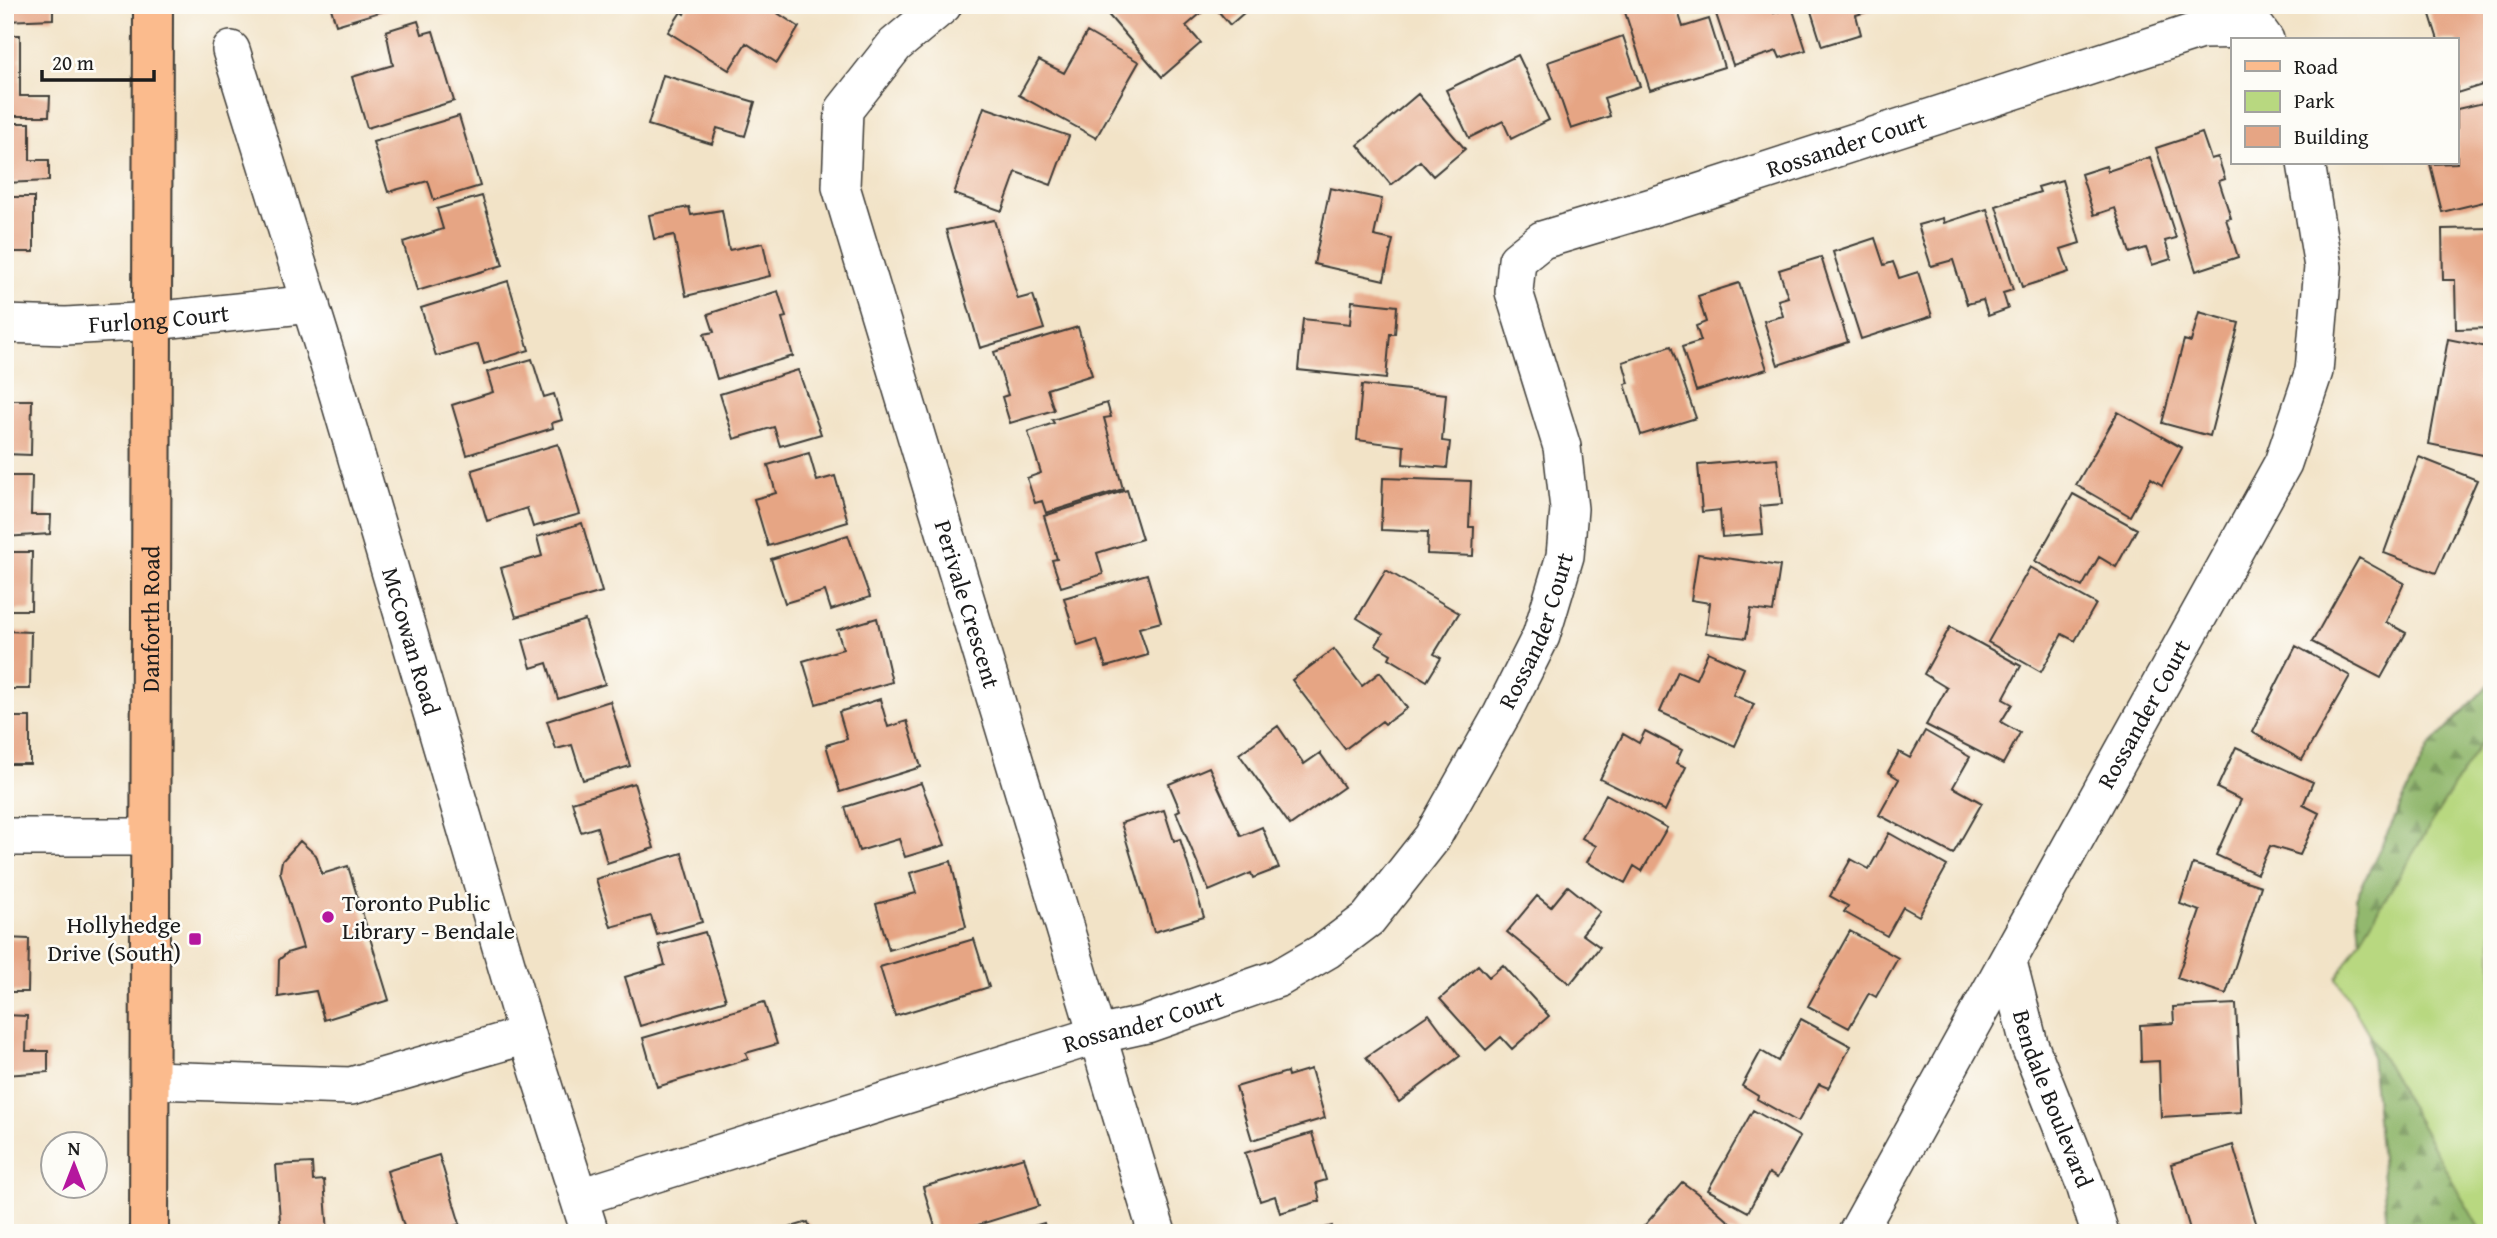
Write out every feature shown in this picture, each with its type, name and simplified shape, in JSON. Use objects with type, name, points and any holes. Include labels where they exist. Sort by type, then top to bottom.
[{"type":"main road","name":"Danforth Road","points":[[149,1233],[148,837],[153,5]]},
{"type":"street","name":"Perivale Crescent","points":[[943,5],[895,45],[844,110],[841,187],[1157,1233]]},
{"type":"street","name":"Rossander Court","points":[[580,1197],[1097,1035],[1147,1024],[1279,978],[1327,950],[1368,919],[1432,838],[1502,714],[1541,636],[1565,556],[1569,509],[1562,446],[1514,292],[1517,260],[1542,240],[1693,195],[2201,30],[2257,29],[2263,38]]},
{"type":"street","name":"McCowan Road","points":[[231,50],[311,304],[527,1035],[590,1233]]},
{"type":"street","name":"Rossander Court","points":[[1857,1233],[2283,463],[2314,371],[2323,267],[2306,164]]},
{"type":"street","name":"Furlong Court","points":[[5,324],[66,326],[153,321],[311,304]]},
{"type":"street","points":[[5,837],[148,837]]},
{"type":"street","name":"Bendale Boulevard","points":[[2008,962],[2029,1044],[2084,1182],[2100,1233]]},
{"type":"street","points":[[150,1080],[351,1086],[527,1035]]},
{"type":"green space","points":[[2492,681],[2492,1233],[2395,1233],[2387,1223],[2356,898],[2429,747]]},
{"type":"green space","points":[[2492,724],[2492,1233],[2482,1233],[2337,978]]},
{"type":"building","points":[[5,5],[53,5],[53,19],[5,21]]},
{"type":"building","points":[[330,5],[400,5],[400,6],[336,25]]},
{"type":"building","points":[[689,5],[765,5],[799,27],[777,63],[746,43],[729,70],[668,32]]},
{"type":"building","points":[[1112,5],[1205,5],[1207,8],[1186,26],[1201,43],[1162,77],[1105,11]]},
{"type":"building","points":[[1213,5],[1253,5],[1230,25]]},
{"type":"building","points":[[1676,5],[1683,27],[1709,19],[1724,67],[1650,90],[1623,6]]},
{"type":"building","points":[[1713,5],[1772,5],[1774,13],[1792,7],[1806,50],[1780,58],[1777,51],[1733,65]]},
{"type":"building","points":[[1809,5],[1886,6],[1856,15],[1861,34],[1822,46]]},
{"type":"building","points":[[2427,5],[2492,5],[2492,82],[2458,93],[2458,38],[2437,38]]},
{"type":"building","points":[[418,21],[422,34],[433,31],[454,101],[367,128],[352,77],[393,65],[386,31]]},
{"type":"building","points":[[1087,32],[1139,62],[1096,138],[1019,95],[1039,60],[1064,73]]},
{"type":"building","points":[[5,35],[20,35],[20,96],[50,96],[49,116],[7,116]]},
{"type":"building","points":[[1623,36],[1640,86],[1604,98],[1610,116],[1571,129],[1548,62]]},
{"type":"building","points":[[1518,55],[1549,120],[1511,139],[1503,121],[1469,138],[1446,90]]},
{"type":"building","points":[[663,75],[755,102],[745,136],[717,128],[712,144],[648,125]]},
{"type":"building","points":[[1418,94],[1465,149],[1433,176],[1420,161],[1391,185],[1358,145]]},
{"type":"building","points":[[2492,101],[2492,200],[2442,212],[2430,164],[2458,164],[2458,109]]},
{"type":"building","points":[[984,107],[1069,136],[1051,185],[1016,172],[1002,211],[954,194]]},
{"type":"building","points":[[459,116],[480,186],[434,200],[428,181],[388,192],[373,142]]},
{"type":"building","points":[[5,123],[30,123],[30,160],[49,160],[49,181],[5,183]]},
{"type":"building","points":[[2202,133],[2211,159],[2218,157],[2225,179],[2219,181],[2231,218],[2226,219],[2238,257],[2196,271],[2156,148]]},
{"type":"building","points":[[2150,157],[2176,238],[2165,241],[2171,259],[2152,265],[2146,248],[2130,253],[2115,208],[2094,215],[2081,174],[2106,166],[2108,171]]},
{"type":"building","points":[[2062,180],[2080,243],[2061,249],[2069,272],[2022,287],[1996,206],[2040,192],[2038,187]]},
{"type":"building","points":[[1330,188],[1382,199],[1374,236],[1393,240],[1384,280],[1314,264]]},
{"type":"building","points":[[482,196],[503,265],[417,291],[403,242],[443,229],[437,209]]},
{"type":"building","points":[[5,197],[34,197],[34,252],[5,252]]},
{"type":"building","points":[[689,207],[691,215],[722,210],[729,250],[763,243],[770,276],[686,296],[674,235],[654,239],[649,215]]},
{"type":"building","points":[[1987,209],[2013,290],[2003,293],[2008,309],[1988,316],[1983,300],[1967,304],[1953,260],[1931,266],[1918,225],[1943,218],[1944,223]]},
{"type":"building","points":[[994,220],[1018,299],[1033,295],[1044,329],[980,348],[946,230]]},
{"type":"building","points":[[2492,228],[2492,328],[2456,329],[2455,280],[2443,280],[2442,229]]},
{"type":"building","points":[[1875,238],[1884,265],[1893,262],[1899,278],[1918,272],[1932,316],[1861,339],[1833,252]]},
{"type":"building","points":[[1821,257],[1848,342],[1778,365],[1764,321],[1783,316],[1778,300],[1788,297],[1779,270]]},
{"type":"building","points":[[508,281],[529,350],[484,364],[478,344],[436,356],[421,308]]},
{"type":"building","points":[[1739,283],[1767,369],[1696,391],[1682,347],[1701,341],[1696,326],[1706,322],[1698,296]]},
{"type":"building","points":[[778,291],[786,317],[782,318],[793,356],[717,379],[704,334],[714,332],[708,314]]},
{"type":"building","points":[[1352,301],[1397,306],[1395,334],[1390,334],[1386,379],[1298,370],[1303,319],[1350,324]]},
{"type":"building","points":[[2199,312],[2239,323],[2210,436],[2162,423],[2184,340],[2191,342]]},
{"type":"building","points":[[1078,327],[1092,375],[1047,389],[1054,410],[1010,423],[1002,397],[1008,395],[994,352]]},
{"type":"building","points":[[2448,339],[2492,348],[2492,436],[2488,456],[2429,444]]},
{"type":"building","points":[[1671,346],[1696,418],[1641,435],[1625,384],[1629,383],[1623,362]]},
{"type":"building","points":[[532,359],[544,397],[554,394],[562,420],[552,423],[553,428],[467,455],[452,405],[493,392],[487,372]]},
{"type":"building","points":[[798,370],[821,434],[780,446],[774,427],[734,439],[720,394]]},
{"type":"building","points":[[1362,385],[1446,394],[1442,441],[1450,442],[1447,468],[1403,464],[1404,446],[1357,440]]},
{"type":"building","points":[[5,400],[32,400],[31,455],[5,454]]},
{"type":"building","points":[[1107,403],[1111,417],[1104,418],[1123,489],[1046,513],[1042,501],[1035,503],[1027,478],[1041,473],[1028,432],[1054,423],[1052,420]]},
{"type":"building","points":[[2118,412],[2182,448],[2162,485],[2151,478],[2130,516],[2076,485]]},
{"type":"building","points":[[558,444],[580,514],[533,527],[527,508],[487,521],[472,470]]},
{"type":"building","points":[[809,453],[817,481],[835,476],[848,522],[768,546],[754,499],[776,493],[768,465]]},
{"type":"building","points":[[2419,457],[2477,480],[2436,573],[2384,553]]},
{"type":"building","points":[[1777,458],[1782,504],[1760,506],[1763,534],[1722,537],[1720,510],[1702,512],[1698,465]]},
{"type":"building","points":[[5,476],[32,476],[31,515],[51,515],[50,534],[5,537]]},
{"type":"building","points":[[1383,478],[1471,481],[1469,527],[1474,527],[1473,556],[1427,554],[1428,532],[1381,530]]},
{"type":"building","points":[[1127,490],[1142,539],[1097,553],[1103,574],[1061,587],[1052,560],[1057,559],[1044,516]]},
{"type":"building","points":[[2073,494],[2137,529],[2116,567],[2099,557],[2082,587],[2035,561]]},
{"type":"building","points":[[582,523],[602,592],[516,617],[501,568],[542,556],[537,537]]},
{"type":"building","points":[[848,535],[870,597],[831,610],[825,591],[785,603],[771,559]]},
{"type":"building","points":[[5,552],[32,552],[31,610],[5,610]]},
{"type":"building","points":[[1698,554],[1780,566],[1773,612],[1751,609],[1746,638],[1706,633],[1710,603],[1691,600]]},
{"type":"building","points":[[2359,558],[2404,583],[2386,622],[2406,633],[2381,678],[2312,642]]},
{"type":"building","points":[[2030,567],[2096,604],[2075,641],[2062,634],[2041,672],[1988,642]]},
{"type":"building","points":[[1386,570],[1459,613],[1434,654],[1441,658],[1427,681],[1389,658],[1391,654],[1376,645],[1383,634],[1357,618]]},
{"type":"building","points":[[1147,574],[1161,622],[1139,628],[1148,655],[1106,667],[1097,640],[1078,646],[1064,598]]},
{"type":"building","points":[[877,618],[892,682],[816,704],[803,661],[843,649],[837,630]]},
{"type":"building","points":[[585,620],[605,684],[558,699],[547,663],[531,668],[523,640]]},
{"type":"building","points":[[1950,627],[2021,666],[2003,699],[2012,704],[2001,722],[2020,733],[2003,764],[1926,725],[1947,688],[1924,674]]},
{"type":"building","points":[[5,631],[31,632],[30,689],[5,689]]},
{"type":"building","points":[[2296,646],[2350,676],[2302,760],[2252,732]]},
{"type":"building","points":[[1334,649],[1362,686],[1380,672],[1407,708],[1385,724],[1382,721],[1345,749],[1292,680]]},
{"type":"building","points":[[1708,652],[1744,668],[1733,695],[1754,704],[1735,746],[1660,712],[1678,671],[1696,679]]},
{"type":"building","points":[[880,699],[888,727],[907,721],[921,767],[840,792],[826,745],[847,739],[839,712]]},
{"type":"building","points":[[610,701],[630,766],[583,780],[572,745],[556,749],[547,721]]},
{"type":"building","points":[[5,717],[30,717],[30,764],[5,764]]},
{"type":"building","points":[[1278,726],[1304,764],[1320,753],[1344,787],[1290,825],[1239,754]]},
{"type":"building","points":[[1645,731],[1682,750],[1676,763],[1686,767],[1665,811],[1600,779],[1623,734],[1639,743]]},
{"type":"building","points":[[1925,731],[1970,757],[1953,787],[1982,803],[1953,854],[1879,815],[1899,779],[1888,772],[1899,752],[1910,758]]},
{"type":"building","points":[[2236,747],[2313,782],[2303,805],[2319,813],[2300,855],[2270,846],[2257,874],[2216,855],[2241,800],[2217,788]]},
{"type":"building","points":[[1209,767],[1241,836],[1262,827],[1279,868],[1253,878],[1251,873],[1209,891],[1176,812],[1180,810],[1169,784]]},
{"type":"building","points":[[634,783],[654,848],[607,863],[597,827],[581,832],[572,802]]},
{"type":"building","points":[[921,783],[945,845],[905,857],[899,839],[859,851],[845,807]]},
{"type":"building","points":[[1606,794],[1667,828],[1642,871],[1634,866],[1625,883],[1587,862],[1596,846],[1582,838]]},
{"type":"building","points":[[1164,810],[1174,841],[1180,839],[1204,917],[1154,932],[1121,823]]},
{"type":"building","points":[[1889,833],[1947,866],[1919,916],[1903,907],[1887,936],[1844,912],[1848,906],[1830,896],[1851,859],[1869,869]]},
{"type":"building","name":"Toronto Public Library - Bendale","points":[[300,841],[316,855],[322,874],[348,866],[389,1000],[324,1020],[316,991],[278,997],[279,960],[287,953],[303,948],[280,872],[282,861]]},
{"type":"building","points":[[682,853],[702,922],[657,935],[651,916],[611,927],[596,879]]},
{"type":"building","points":[[951,861],[966,927],[889,950],[876,904],[916,893],[910,873]]},
{"type":"building","points":[[2193,864],[2261,886],[2226,994],[2177,978],[2200,911],[2180,904]]},
{"type":"building","points":[[1568,886],[1600,912],[1582,934],[1600,947],[1570,984],[1507,932],[1537,896],[1551,907]]},
{"type":"building","points":[[1850,931],[1898,958],[1876,997],[1869,993],[1849,1028],[1808,1006]]},
{"type":"building","points":[[705,932],[726,1000],[640,1026],[625,977],[665,965],[659,945]]},
{"type":"building","points":[[5,938],[29,939],[28,992],[5,992]]},
{"type":"building","points":[[974,939],[989,987],[895,1016],[880,967]]},
{"type":"building","points":[[1478,965],[1489,977],[1503,965],[1549,1016],[1512,1049],[1501,1037],[1486,1050],[1440,999]]},
{"type":"building","points":[[764,1002],[777,1044],[746,1053],[748,1059],[657,1087],[643,1038]]},
{"type":"building","points":[[2236,1004],[2241,1112],[2161,1117],[2159,1061],[2141,1062],[2140,1025],[2174,1023],[2173,1007]]},
{"type":"building","points":[[1429,1014],[1460,1056],[1399,1102],[1366,1057]]},
{"type":"building","points":[[5,1015],[27,1016],[26,1051],[48,1051],[48,1072],[5,1075]]},
{"type":"building","points":[[1801,1019],[1851,1046],[1828,1088],[1819,1084],[1798,1122],[1757,1099],[1758,1096],[1742,1086],[1761,1051],[1778,1061]]},
{"type":"building","points":[[1311,1069],[1325,1118],[1252,1140],[1236,1087],[1287,1072],[1288,1076]]},
{"type":"building","points":[[1753,1110],[1800,1137],[1777,1178],[1769,1173],[1748,1212],[1708,1190]]},
{"type":"building","points":[[1312,1133],[1326,1180],[1316,1183],[1320,1201],[1280,1213],[1275,1196],[1260,1201],[1245,1153]]},
{"type":"building","points":[[2233,1145],[2259,1233],[2191,1233],[2171,1164]]},
{"type":"building","points":[[439,1155],[460,1224],[432,1233],[406,1233],[387,1171]]},
{"type":"building","points":[[1024,1157],[1039,1206],[952,1233],[937,1233],[923,1187]]},
{"type":"building","points":[[312,1163],[313,1181],[324,1180],[328,1233],[281,1233],[276,1165]]},
{"type":"building","points":[[1682,1182],[1697,1193],[1742,1233],[1638,1233]]},
{"type":"building","points":[[808,1222],[812,1233],[775,1233],[775,1232]]},
{"type":"building","points":[[1044,1223],[1047,1233],[1013,1233],[1013,1232]]},
{"type":"building","points":[[1332,1226],[1334,1233],[1311,1233],[1311,1232]]},
{"type":"place","name":"Toronto Public Library - Bendale","points":[[328,917]]},
{"type":"place","name":"Hollyhedge Drive (South)","points":[[195,939]]}]
